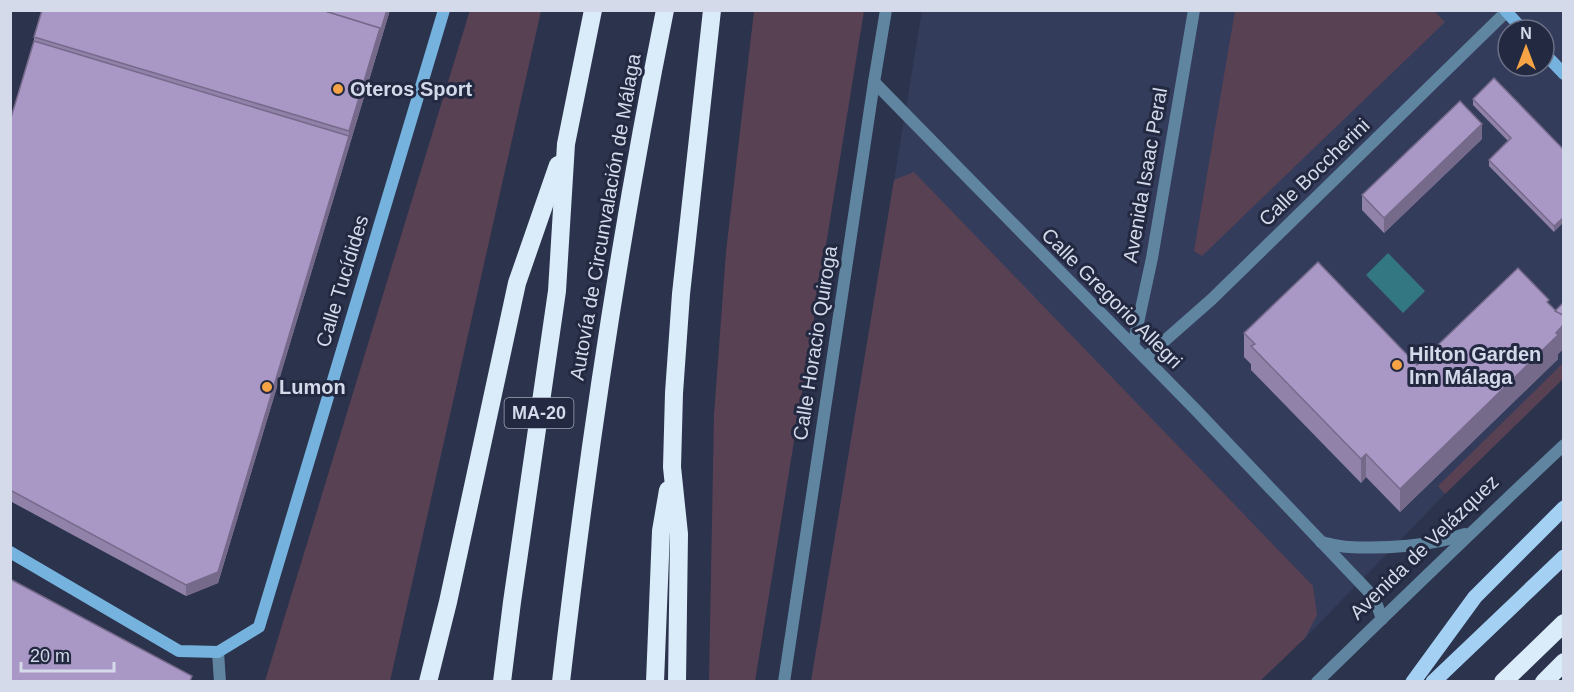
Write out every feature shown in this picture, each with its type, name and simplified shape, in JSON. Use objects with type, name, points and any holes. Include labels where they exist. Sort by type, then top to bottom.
[{"type":"highway","name":"Autovía de Circunvalación de Málaga","points":[[502,681],[557,291],[566,144],[593,10]]},
{"type":"highway","name":"Autovía de Circunvalación de Málaga","points":[[561,681],[603,354],[643,120],[665,10]]},
{"type":"highway","points":[[677,681],[679,534],[672,467],[674,393],[681,294],[712,10]]},
{"type":"highway","points":[[428,681],[448,602],[517,283],[566,144]]},
{"type":"highway","points":[[655,681],[661,531],[672,467]]},
{"type":"highway","points":[[1503,681],[1563,623]]},
{"type":"highway","points":[[1544,681],[1563,662]]},
{"type":"main road","name":"Calle Tucídides","points":[[218,652],[259,627],[444,10]]},
{"type":"main road","points":[[1413,681],[1475,597],[1563,508]]},
{"type":"main road","points":[[10,552],[179,651],[218,652]]},
{"type":"main road","points":[[1433,681],[1563,557]]},
{"type":"street","name":"Calle Horacio Quiroga","points":[[784,681],[886,10]]},
{"type":"street","name":"Avenida Isaac Peral","points":[[1133,346],[1152,258],[1194,10]]},
{"type":"street","name":"Calle Boccherini","points":[[1145,358],[1212,299],[1506,11]]},
{"type":"street","name":"Calle Gregorio Allegri","points":[[874,82],[1145,358],[1370,593],[1382,619]]},
{"type":"street","name":"Avenida de Velázquez","points":[[1317,681],[1563,445]]},
{"type":"street","points":[[1321,542],[1347,547],[1416,544],[1448,540],[1472,532]]},
{"type":"street","points":[[218,652],[220,681]]},
{"type":"shaded area","points":[[470,10],[541,11],[390,681],[265,681]]},
{"type":"shaded area","points":[[754,11],[864,11],[755,681],[709,681],[714,415],[726,252]]},
{"type":"shaded area","points":[[922,11],[1563,11],[1563,379],[1445,494],[1260,681],[811,682]]},
{"type":"shaded area","points":[[1235,11],[1434,11],[1445,22],[1202,256],[1194,251]]},
{"type":"shaded area","points":[[914,172],[1313,586],[1317,615],[1305,638],[1260,681],[811,681],[894,180]]},
{"type":"shaded area","points":[[1388,253],[1425,291],[1403,313],[1366,275]]},
{"type":"shaded area","points":[[1563,363],[1563,379],[1445,494],[1438,486]]},
{"type":"building","points":[[42,10],[322,10],[380,28],[349,131],[34,37]]},
{"type":"building","points":[[322,10],[387,10],[380,32],[380,28]]},
{"type":"building","points":[[34,41],[349,136],[218,572],[186,585],[10,490],[10,121]]},
{"type":"building","points":[[1494,78],[1563,149],[1563,218],[1554,226],[1489,160],[1511,138],[1473,99]]},
{"type":"building","points":[[1460,101],[1482,124],[1384,218],[1362,195]]},
{"type":"building","points":[[1318,262],[1417,365],[1518,268],[1549,300],[1547,302],[1563,315],[1563,325],[1556,333],[1558,335],[1400,489],[1366,454],[1361,459],[1251,346],[1255,344],[1244,333]]},
{"type":"building","points":[[1563,303],[1563,315],[1555,311]]},
{"type":"building","points":[[10,579],[192,676],[190,681],[10,681]]},
{"type":"place","name":"Oteros Sport","points":[[338,89]]},
{"type":"place","name":"Hilton Garden Inn Málaga","points":[[1397,365]]},
{"type":"place","name":"Lumon","points":[[267,387]]}]
